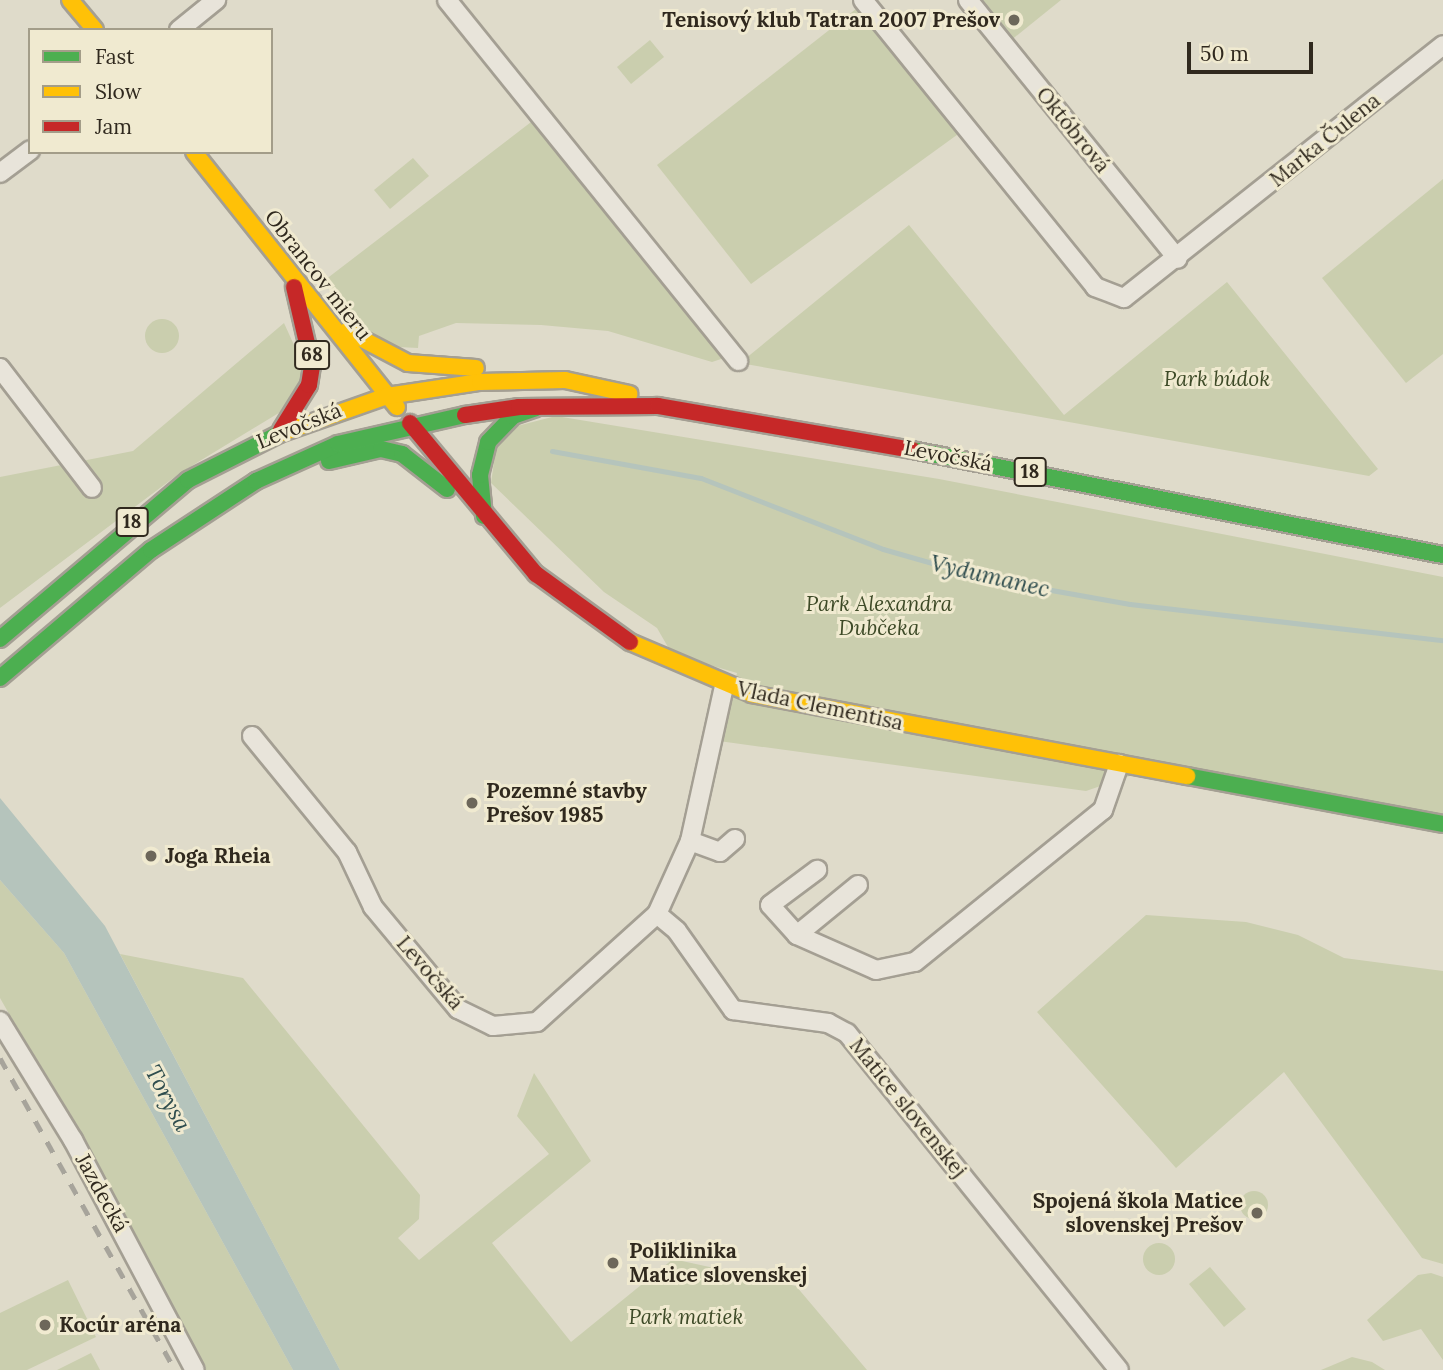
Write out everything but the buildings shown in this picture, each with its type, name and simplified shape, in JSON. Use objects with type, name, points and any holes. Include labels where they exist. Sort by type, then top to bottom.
[{"type":"main road","points":[[71,0],[93,28]]},
{"type":"main road","name":"Obrancov mieru","points":[[196,154],[410,423]]},
{"type":"main road","points":[[291,274],[354,337],[397,359],[565,380]]},
{"type":"main road","name":"68","points":[[281,430],[309,385],[312,365],[291,274]]},
{"type":"main road","name":"Levočská","points":[[0,639],[145,511],[188,480],[281,430],[387,396],[480,382],[565,380],[658,406],[1401,542],[1443,546]]},
{"type":"main road","points":[[485,518],[481,458],[495,430],[513,416],[556,404]]},
{"type":"main road","name":"Levočská","points":[[0,678],[191,520],[285,467],[410,423],[556,404],[658,406]]},
{"type":"main road","name":"Vlada Clementisa","points":[[410,423],[485,518],[573,605],[641,650],[724,686],[1119,764],[1443,824]]},
{"type":"main road","points":[[191,520],[334,459],[381,449],[423,466],[485,518]]},
{"type":"main road","name":"Levočská","points":[[1401,542],[1443,555]]},
{"type":"street","points":[[181,28],[215,0]]},
{"type":"street","points":[[447,0],[738,361]]},
{"type":"street","points":[[863,0],[1095,287],[1125,298],[1178,259]]},
{"type":"street","name":"Októbrová","points":[[968,0],[1178,259]]},
{"type":"street","name":"Marka Čulena","points":[[1178,259],[1443,45]]},
{"type":"street","points":[[0,173],[28,151]]},
{"type":"street","points":[[0,368],[92,488]]},
{"type":"street","points":[[657,914],[690,841],[724,686]]},
{"type":"street","name":"Levočská","points":[[252,736],[347,852],[373,907],[458,1009],[493,1026],[537,1022],[657,914]]},
{"type":"street","points":[[817,870],[770,905],[797,935],[876,970],[915,962],[1103,810],[1119,764]]},
{"type":"street","points":[[690,841],[720,852],[735,839]]},
{"type":"street","points":[[797,935],[858,885]]},
{"type":"street","name":"Matice slovenskej","points":[[657,914],[733,1010],[828,1023],[847,1033],[1119,1370]]},
{"type":"street","name":"Jazdecká","points":[[0,1021],[73,1140],[195,1370]]},
{"type":"green space","name":"Tenisový klub Tatran 2007 Prešov","points":[[977,0],[1061,0],[1010,41]]},
{"type":"green space","points":[[861,5],[961,132],[751,284],[657,165]]},
{"type":"green space","points":[[650,40],[664,57],[631,84],[617,67]]},
{"type":"green space","points":[[535,119],[724,358],[712,362],[608,331],[541,325],[456,323],[419,336],[418,348],[379,346],[325,280]]},
{"type":"green space","points":[[413,158],[429,176],[390,209],[374,190]]},
{"type":"green space","points":[[1443,179],[1443,354],[1406,383],[1322,278]]},
{"type":"green space","name":"Park búdok","points":[[909,225],[1064,415],[1227,282],[1378,469],[1369,476],[740,363]]},
{"type":"green space","points":[[162,319],[174,324],[179,336],[174,348],[162,353],[150,348],[145,336],[150,324]]},
{"type":"green space","points":[[284,323],[304,367],[292,405],[180,473],[0,608],[0,477],[133,451]]},
{"type":"green space","name":"Park Alexandra Dubčeka","points":[[556,416],[939,479],[1443,577],[1443,822],[1147,770],[1086,791],[719,741],[737,673],[672,654],[657,628],[604,592],[491,483],[496,448],[517,426]]},
{"type":"green space","points":[[0,880],[64,953],[293,1370],[200,1370],[120,1208],[0,998]]},
{"type":"green space","points":[[1146,915],[1246,922],[1298,935],[1344,958],[1443,971],[1443,1264],[1422,1258],[1284,1072],[1176,1168],[1037,1012]]},
{"type":"green space","name":"Park matiek","points":[[120,954],[243,978],[420,1195],[419,1219],[398,1238],[419,1260],[549,1154],[517,1116],[534,1073],[591,1161],[492,1243],[571,1342],[673,1259],[796,1286],[867,1370],[340,1370]]},
{"type":"green space","points":[[1254,1191],[1264,1195],[1268,1205],[1264,1215],[1254,1219],[1244,1215],[1240,1205],[1244,1195]]},
{"type":"green space","points":[[1159,1243],[1170,1248],[1175,1259],[1170,1270],[1159,1275],[1148,1270],[1143,1259],[1148,1248]]},
{"type":"green space","points":[[1210,1267],[1246,1309],[1224,1327],[1189,1284]]},
{"type":"green space","points":[[1431,1273],[1443,1277],[1443,1360],[1421,1329],[1383,1341],[1367,1320],[1418,1275]]},
{"type":"green space","name":"Kocúr aréna","points":[[68,1280],[96,1337],[27,1370],[0,1370],[0,1313]]},
{"type":"green space","points":[[91,1353],[100,1370],[57,1370]]},
{"type":"green space","points":[[1352,1357],[1372,1362],[1385,1370],[1321,1370]]},
{"type":"water","name":"Torysa","points":[[0,798],[105,926],[340,1370],[293,1370],[64,953],[0,880]]},
{"type":"waterway","name":"Vydumanec","points":[[552,451],[701,478],[883,549],[984,578],[1130,604],[1443,640]]},
{"type":"railway","points":[[0,1058],[175,1370]]},
{"type":"traffic: fast","points":[[484,516],[480,475],[488,442],[513,416],[536,408]]},
{"type":"traffic: fast","points":[[0,678],[151,550],[256,481],[338,444],[465,415]]},
{"type":"traffic: fast","points":[[0,639],[188,480],[279,434]]},
{"type":"traffic: fast","points":[[329,461],[381,449],[402,454],[447,489]]},
{"type":"traffic: fast","points":[[912,450],[1443,555]]},
{"type":"traffic: fast","points":[[1187,776],[1443,824]]},
{"type":"traffic: slow","points":[[70,0],[93,28]]},
{"type":"traffic: slow","points":[[196,154],[397,407]]},
{"type":"traffic: slow","points":[[347,331],[408,363],[476,368]]},
{"type":"traffic: slow","points":[[279,434],[387,396],[480,382],[565,380],[630,394]]},
{"type":"traffic: slow","points":[[630,642],[752,694],[1187,776]]},
{"type":"traffic: jam","points":[[281,430],[309,385],[312,365],[294,287]]},
{"type":"traffic: jam","points":[[465,415],[519,407],[658,406],[912,450]]},
{"type":"traffic: jam","points":[[410,423],[536,574],[630,642]]},
{"type":"place","name":"Tenisový klub Tatran 2007 Prešov","points":[[1014,20]]},
{"type":"place","name":"Pozemné stavby Prešov 1985","points":[[472,803]]},
{"type":"place","name":"Joga Rheia","points":[[151,856]]},
{"type":"place","name":"Spojená škola Matice slovenskej Prešov","points":[[1257,1213]]},
{"type":"place","name":"Poliklinika Matice slovenskej","points":[[613,1263]]},
{"type":"place","name":"Kocúr aréna","points":[[45,1325]]}]
